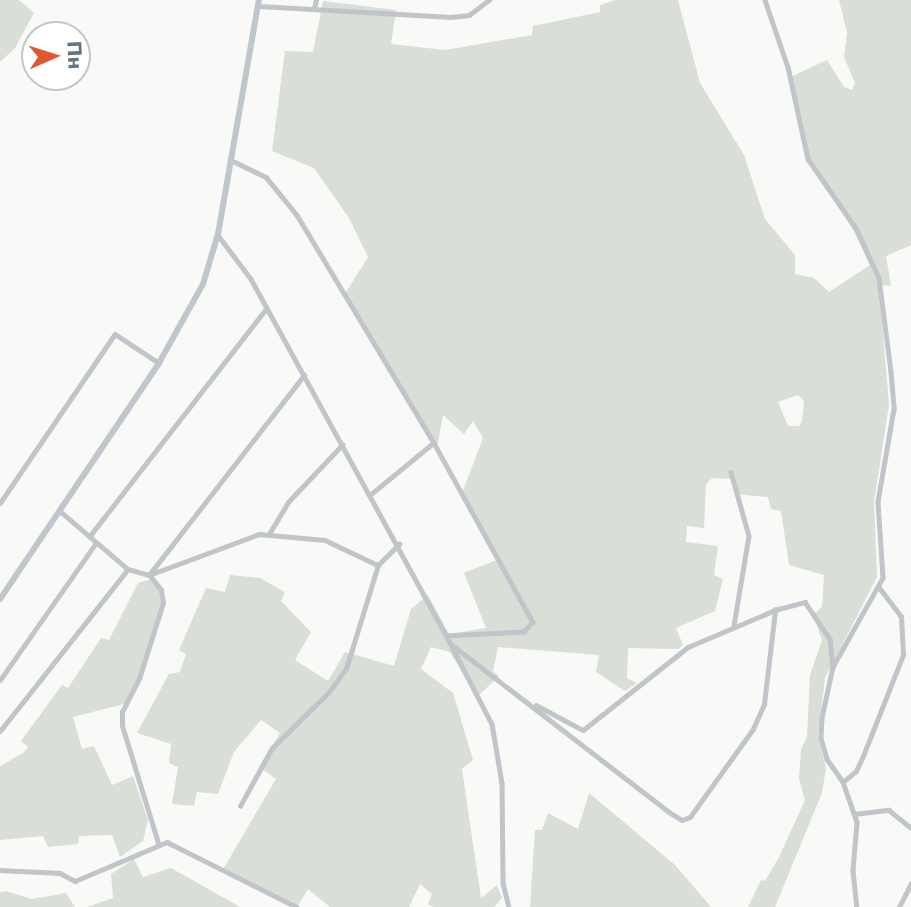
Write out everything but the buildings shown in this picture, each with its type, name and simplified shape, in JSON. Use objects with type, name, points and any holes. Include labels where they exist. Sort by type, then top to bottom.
[{"type":"main road","points":[[0,599],[159,363],[200,292],[218,234],[259,3]]},
{"type":"street","points":[[314,8],[316,0]]},
{"type":"street","points":[[259,3],[451,17],[469,15],[489,0]]},
{"type":"street","points":[[765,0],[788,67],[808,159],[856,228],[879,278],[894,409],[877,502],[883,555],[878,587],[833,667]]},
{"type":"street","points":[[231,160],[266,177],[297,215],[434,443],[533,621],[524,632],[446,636]]},
{"type":"street","points":[[218,234],[251,279],[342,445],[372,494],[492,724],[502,783],[503,883],[509,907]]},
{"type":"street","points":[[89,537],[266,309]]},
{"type":"street","points":[[0,503],[115,334],[159,363]]},
{"type":"street","points":[[149,575],[303,374]]},
{"type":"street","points":[[372,494],[434,443]]},
{"type":"street","points":[[269,534],[288,502],[342,445]]},
{"type":"street","points":[[731,471],[749,536],[734,626]]},
{"type":"street","points":[[60,511],[128,569],[149,575],[269,534],[335,543],[378,565]]},
{"type":"street","points":[[0,680],[96,543]]},
{"type":"street","points":[[240,806],[272,748],[329,692],[346,669],[378,565],[399,544]]},
{"type":"street","points":[[0,732],[128,569]]},
{"type":"street","points":[[149,575],[161,590],[163,603],[139,679],[122,712],[122,726],[158,843]]},
{"type":"street","points":[[843,782],[856,771],[903,655],[901,617],[878,587]]},
{"type":"street","points":[[451,644],[531,703],[583,730],[688,647],[775,610],[805,602],[831,639],[833,667],[821,738],[843,782],[854,814],[857,907]]},
{"type":"street","points":[[531,703],[552,725],[669,812],[687,820],[746,743],[760,715],[775,610]]},
{"type":"street","points":[[854,814],[889,810],[911,828]]},
{"type":"street","points":[[0,870],[60,873],[75,881],[93,877],[158,843],[185,848],[297,907]]},
{"type":"street","points":[[899,907],[911,883]]},
{"type":"shaded area","points":[[0,0],[19,0],[34,13],[30,21],[21,21],[21,37],[15,48],[0,62]]},
{"type":"shaded area","points":[[616,0],[678,0],[700,83],[744,155],[765,219],[795,255],[795,274],[814,278],[829,292],[870,265],[854,231],[808,162],[788,78],[827,60],[844,87],[852,90],[855,83],[844,57],[847,33],[839,0],[911,0],[911,245],[886,256],[891,286],[879,285],[889,405],[874,502],[877,577],[825,678],[818,736],[826,768],[822,793],[775,907],[748,907],[761,880],[765,881],[779,857],[805,800],[799,779],[801,749],[807,737],[810,675],[822,640],[813,615],[822,607],[824,575],[789,565],[781,511],[771,509],[768,497],[735,494],[731,479],[712,478],[706,485],[704,528],[687,526],[686,542],[718,546],[714,575],[723,579],[715,611],[676,628],[683,645],[678,649],[628,648],[627,678],[637,683],[625,691],[596,672],[599,655],[498,647],[493,671],[499,676],[477,697],[450,652],[431,647],[421,669],[453,693],[473,760],[462,769],[481,898],[497,885],[502,898],[494,907],[433,907],[428,904],[432,894],[420,884],[409,907],[330,907],[308,889],[297,907],[222,871],[276,779],[259,767],[280,733],[261,720],[234,752],[218,794],[197,792],[194,806],[172,804],[178,767],[169,763],[171,744],[137,733],[169,674],[180,672],[186,654],[179,650],[206,588],[225,592],[230,575],[260,578],[285,592],[281,601],[311,632],[295,660],[328,681],[345,652],[394,666],[411,609],[428,595],[449,634],[486,628],[464,573],[499,559],[462,493],[483,438],[473,421],[464,434],[443,415],[437,449],[345,294],[368,257],[349,218],[314,168],[272,151],[285,51],[313,52],[323,1],[396,10],[391,44],[445,50],[532,35],[533,26],[600,12],[600,5]],"holes":[[[798,395],[804,401],[799,426],[788,426],[778,402]]]},
{"type":"shaded area","points":[[155,578],[165,598],[141,681],[128,703],[73,717],[82,749],[94,746],[112,785],[133,776],[148,820],[143,841],[120,857],[112,835],[79,836],[78,844],[48,847],[43,836],[0,840],[0,766],[23,753],[28,747],[21,741],[62,685],[68,688],[101,638],[109,640],[138,583]]},
{"type":"shaded area","points":[[589,793],[675,865],[711,907],[530,907],[535,830],[542,830],[548,813],[578,829]]},
{"type":"shaded area","points":[[134,859],[143,877],[171,868],[240,907],[87,907],[113,898],[111,874]]},
{"type":"shaded area","points":[[6,891],[32,899],[66,893],[75,907],[0,907],[0,892]]}]
